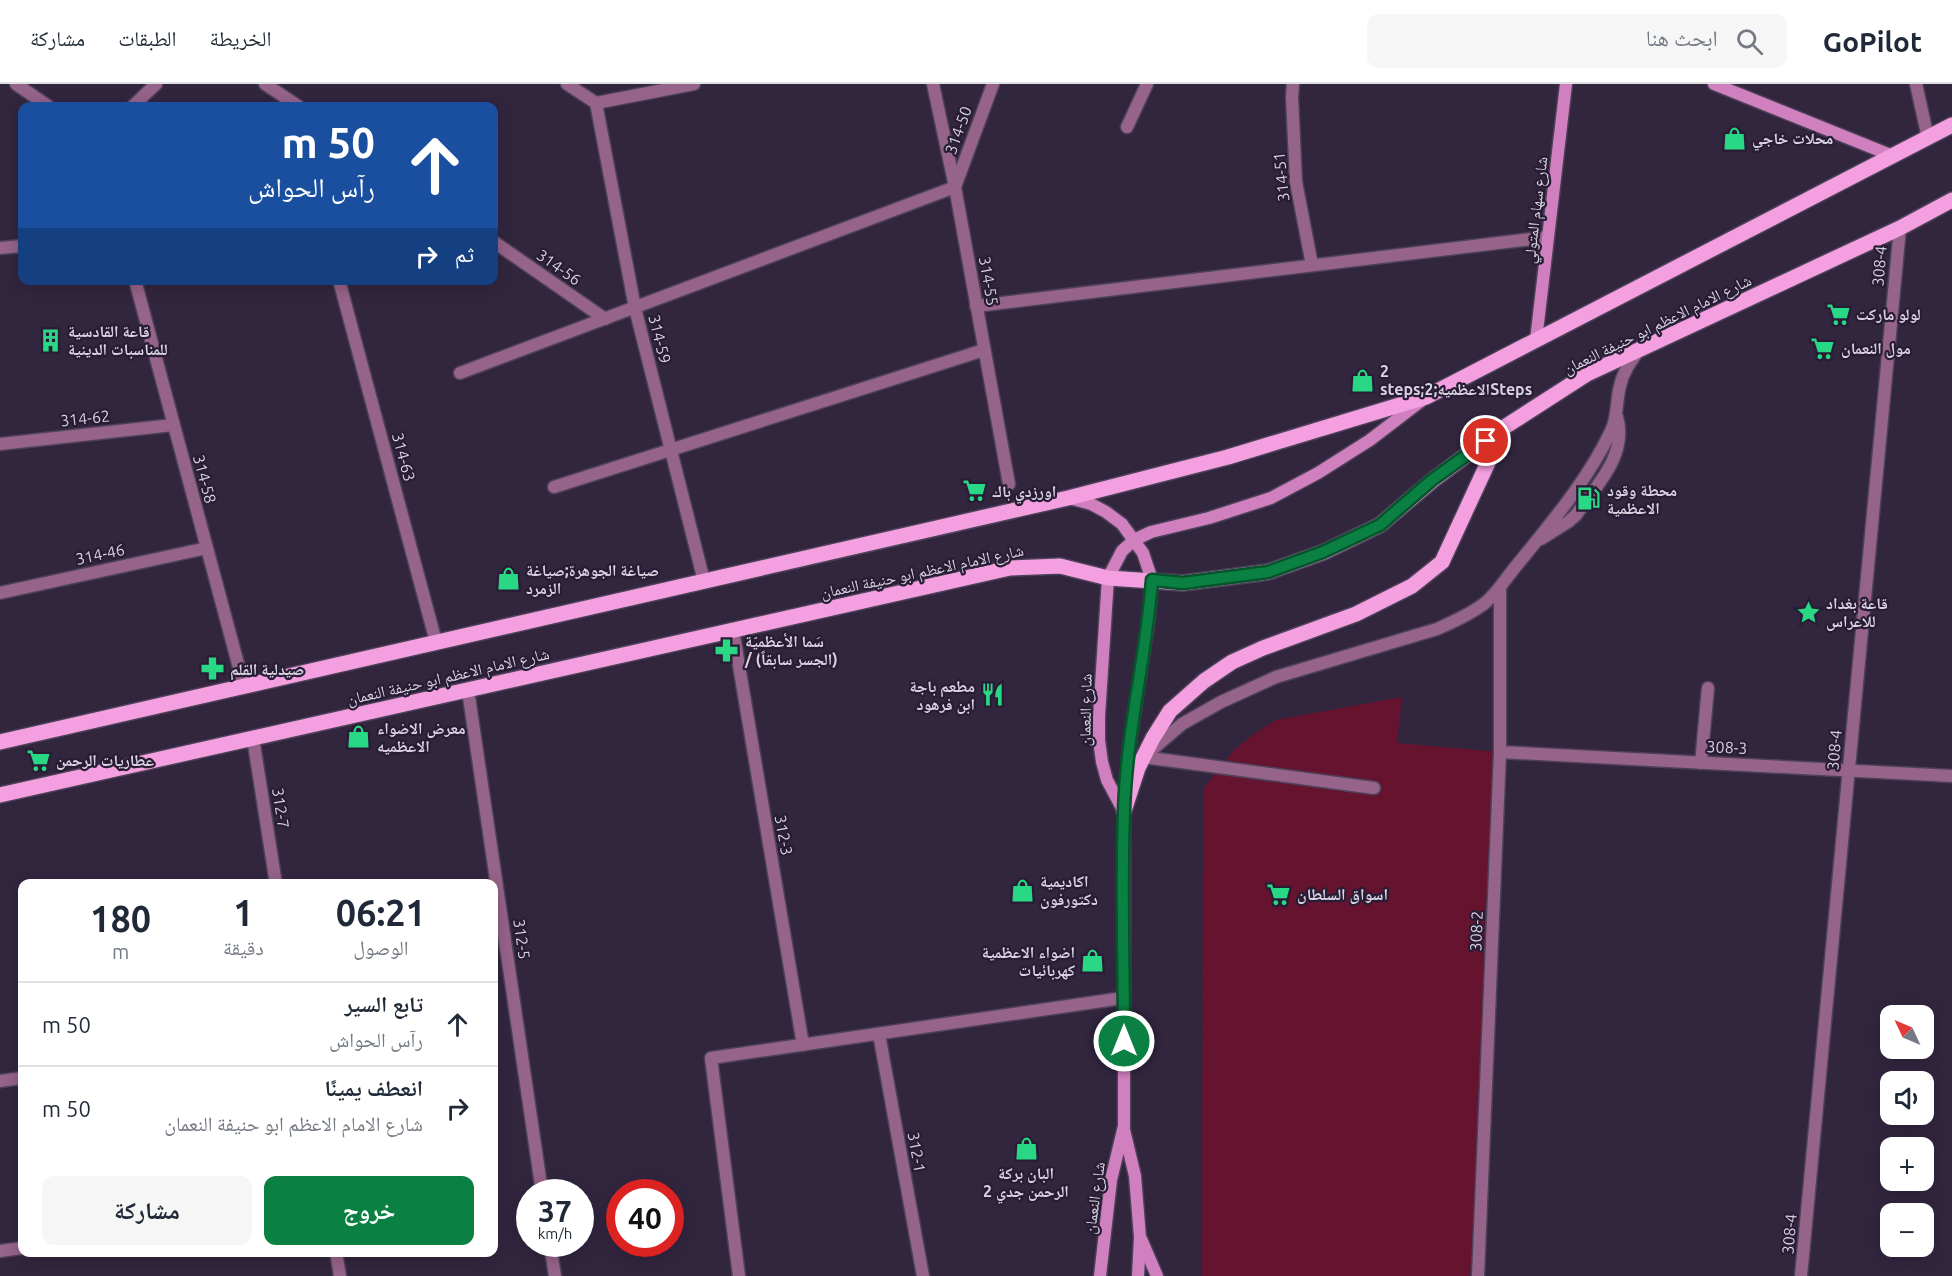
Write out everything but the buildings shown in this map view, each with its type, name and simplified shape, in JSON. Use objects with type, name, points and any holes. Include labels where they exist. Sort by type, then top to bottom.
[{"type":"main road","points":[[0,742],[1068,498],[1228,457],[1426,397],[1952,125]]},
{"type":"main road","name":"شارع الامام الاعظم ابو حنيفة النعمان","points":[[0,795],[1010,568],[1060,566],[1108,578],[1183,583],[1268,572],[1323,552],[1380,525],[1432,480],[1503,428],[1587,374],[1900,228],[1952,200]]},
{"type":"main road","points":[[1124,811],[1143,757],[1170,711],[1204,681],[1232,662],[1263,648],[1356,614],[1412,586],[1442,562],[1503,428]]},
{"type":"street","points":[[16,84],[42,102]]},
{"type":"street","points":[[137,102],[156,84]]},
{"type":"street","points":[[265,84],[290,102]]},
{"type":"street","points":[[567,84],[596,103],[694,84]]},
{"type":"street","name":"314-55","points":[[933,84],[955,187],[1009,484]]},
{"type":"street","name":"314-50","points":[[955,187],[993,84]]},
{"type":"street","points":[[1127,127],[1147,84]]},
{"type":"street","name":"314-51","points":[[1293,84],[1296,182],[1312,265]]},
{"type":"street","name":"شارع سهام المتولي","points":[[1536,340],[1566,84]]},
{"type":"street","points":[[1714,84],[1893,156]]},
{"type":"street","points":[[1916,84],[1928,138]]},
{"type":"street","name":"314-59","points":[[596,103],[635,308],[704,581]]},
{"type":"street","points":[[460,373],[955,187]]},
{"type":"street","name":"308-4","points":[[1801,1276],[1900,228]]},
{"type":"street","points":[[976,306],[1548,237]]},
{"type":"street","name":"314-56","points":[[498,245],[605,319]]},
{"type":"street","points":[[0,248],[18,246]]},
{"type":"street","name":"314-58","points":[[136,285],[244,686]]},
{"type":"street","name":"314-63","points":[[340,285],[436,642]]},
{"type":"street","points":[[554,487],[984,350]]},
{"type":"street","points":[[1143,757],[1182,724],[1221,702],[1276,677],[1437,629],[1484,604],[1535,543],[1599,454],[1613,428],[1624,372],[1639,350]]},
{"type":"street","points":[[1108,578],[1122,551],[1134,540],[1151,532],[1209,518],[1270,498],[1318,473],[1370,440],[1426,397]]},
{"type":"street","name":"314-62","points":[[0,444],[173,424]]},
{"type":"street","points":[[1068,498],[1091,504],[1122,524],[1143,553],[1152,580],[1124,811]]},
{"type":"street","name":"314-46","points":[[0,593],[207,548]]},
{"type":"street","name":"شارع النعمان","points":[[1108,578],[1099,740],[1107,780],[1124,811],[1124,1126],[1136,1176],[1140,1237],[1138,1276]]},
{"type":"street","name":"308-2","points":[[1478,1276],[1500,752],[1500,587]]},
{"type":"street","name":"312-3","points":[[733,630],[803,1045]]},
{"type":"street","points":[[1701,763],[1708,688]]},
{"type":"street","name":"312-5","points":[[468,690],[496,879]]},
{"type":"street","name":"312-7","points":[[253,738],[275,879]]},
{"type":"street","name":"308-3","points":[[1500,752],[1952,776]]},
{"type":"street","points":[[1143,757],[1374,788]]},
{"type":"street","name":"312-5","points":[[498,894],[540,1179]]},
{"type":"street","points":[[739,1276],[711,1058],[1124,999]]},
{"type":"street","name":"312-1","points":[[879,1034],[923,1276]]},
{"type":"street","points":[[0,1081],[18,1079]]},
{"type":"street","name":"شارع النعمان","points":[[1100,1276],[1111,1180],[1124,1126]]},
{"type":"street","points":[[1140,1237],[1157,1276]]},
{"type":"street","points":[[0,1251],[18,1249]]},
{"type":"street","points":[[337,1257],[340,1276]]},
{"type":"street","points":[[552,1257],[555,1276]]},
{"type":"shaded area","points":[[1402,697],[1397,743],[1500,752],[1470,1276],[1202,1276],[1203,789],[1234,750],[1276,720]]},
{"type":"place","name":"محلات خاجي","points":[[1734,138]]},
{"type":"place","name":"لولو ماركت","points":[[1838,314]]},
{"type":"place","name":"قاعة القادسية للمناسبات الدينية","points":[[50,340]]},
{"type":"place","name":"مول النعمان","points":[[1823,348]]},
{"type":"place","name":"2 steps;الاعظميه;2Steps","points":[[1362,380]]},
{"type":"place","name":"اورزدي باك","points":[[974,491]]},
{"type":"place","name":"محطة وقود الاعظمية","points":[[1589,499]]},
{"type":"place","name":"صياغة الجوهرة;صياغة الزمرد","points":[[508,579]]},
{"type":"place","name":"قاعة بغداد للاعراس","points":[[1808,612]]},
{"type":"place","name":"سَما الأعظميّة / (الجسر سابقاً)","points":[[727,650]]},
{"type":"place","name":"صيدلية القلم","points":[[212,669]]},
{"type":"place","name":"مطعم باجة ابن فرهود","points":[[993,695]]},
{"type":"place","name":"معرض الاضواء الاعظميه","points":[[359,737]]},
{"type":"place","name":"عطاريات الرحمن","points":[[38,760]]},
{"type":"place","name":"اكاديمية دكتورفون","points":[[1022,890]]},
{"type":"place","name":"اسواق السلطان","points":[[1279,894]]},
{"type":"place","name":"اضواء الاعظمية كهربائيات","points":[[1093,961]]},
{"type":"place","name":"البان بركة الرحمن جدي 2","points":[[1026,1148]]},
{"type":"route","points":[[1124,1041],[1124,811],[1152,580],[1183,583],[1268,572],[1323,552],[1380,525],[1432,480],[1486,441]]}]
